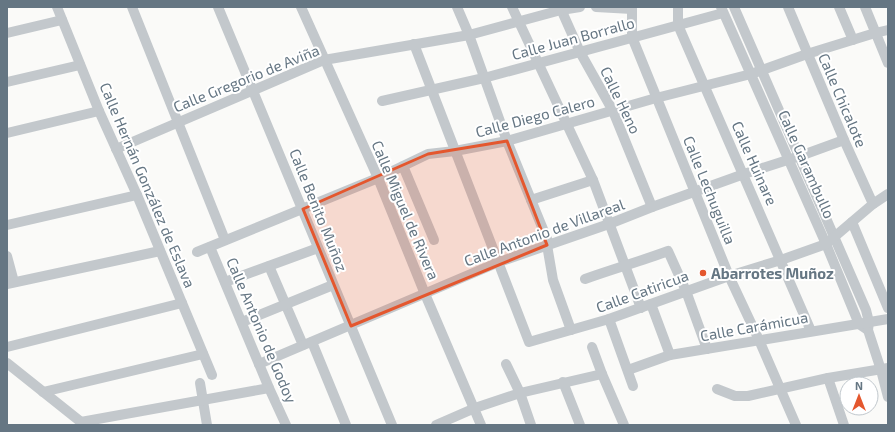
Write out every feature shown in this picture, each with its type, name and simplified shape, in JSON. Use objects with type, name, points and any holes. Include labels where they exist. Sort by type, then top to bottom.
[{"type":"street","name":"Calle Hernán González de Eslava","points":[[57,7],[80,65],[137,195],[212,375]]},
{"type":"street","name":"Calle Antonio de Godoy","points":[[132,7],[226,240]]},
{"type":"street","name":"Calle Benito Muñoz","points":[[218,7],[392,425]]},
{"type":"street","name":"Calle Miguel de Rivera","points":[[301,7],[378,178],[425,294],[481,425]]},
{"type":"street","points":[[457,7],[469,35],[507,141],[548,244],[552,280],[571,330]]},
{"type":"street","points":[[512,7],[593,180],[624,266],[670,355]]},
{"type":"street","name":"Calle Gregorio de Aviña","points":[[116,149],[324,60],[469,35],[561,9],[580,7]]},
{"type":"street","points":[[596,7],[632,8]]},
{"type":"street","name":"Calle Huinare","points":[[678,7],[678,25],[811,331]]},
{"type":"street","name":"Calle Garambullo","points":[[734,7],[800,156],[830,241],[865,326],[885,369],[888,396]]},
{"type":"street","name":"Calle Chicalote","points":[[788,7],[844,140],[873,204]]},
{"type":"street","points":[[839,7],[853,40]]},
{"type":"street","points":[[864,7],[888,63]]},
{"type":"street","name":"Calle Lechuguilla","points":[[632,8],[632,37],[729,276],[796,425]]},
{"type":"street","name":"Calle Heno","points":[[561,9],[580,52],[612,111],[652,207]]},
{"type":"street","name":"Calle Juan Borrallo","points":[[382,101],[432,91],[484,78],[678,25],[722,10]]},
{"type":"street","name":"Calle Garambullo","points":[[722,10],[789,160],[830,241]]},
{"type":"street","points":[[7,33],[62,20]]},
{"type":"street","name":"Calle Diego Calero","points":[[197,252],[378,178],[428,154],[455,151],[507,141],[656,98],[750,74],[875,32],[888,30]]},
{"type":"street","points":[[414,44],[498,262]]},
{"type":"street","points":[[7,82],[80,65]]},
{"type":"street","points":[[7,133],[99,110]]},
{"type":"street","name":"Calle Antonio de Villareal","points":[[259,364],[498,262],[844,140]]},
{"type":"street","points":[[403,166],[434,240]]},
{"type":"street","points":[[531,200],[593,180]]},
{"type":"street","name":"Calle Catiricua","points":[[498,262],[529,342],[609,319],[729,276],[781,260],[830,241],[873,204],[888,194]]},
{"type":"street","points":[[7,225],[137,195]]},
{"type":"street","points":[[852,222],[888,308]]},
{"type":"street","name":"Calle Antonio de Godoy","points":[[210,247],[286,425]]},
{"type":"street","points":[[225,282],[318,248]]},
{"type":"street","points":[[7,256],[10,283],[160,251]]},
{"type":"street","points":[[585,279],[668,251],[686,291],[707,349]]},
{"type":"street","points":[[269,266],[286,304],[308,344],[346,425]]},
{"type":"street","points":[[242,322],[333,285]]},
{"type":"street","points":[[7,347],[182,303]]},
{"type":"street","points":[[609,319],[633,386]]},
{"type":"street","name":"Calle Carámicua","points":[[628,370],[670,355],[811,331],[865,326],[888,319]]},
{"type":"street","points":[[592,347],[624,425]]},
{"type":"street","points":[[43,392],[203,354]]},
{"type":"street","points":[[7,363],[81,424],[269,388]]},
{"type":"street","points":[[506,364],[520,393],[531,425]]},
{"type":"street","points":[[717,389],[735,396],[748,396],[828,378],[885,369]]},
{"type":"street","points":[[436,425],[475,408],[520,393],[602,374]]},
{"type":"street","points":[[828,378],[844,425]]},
{"type":"street","points":[[563,382],[580,425]]},
{"type":"street","points":[[200,383],[202,400],[208,425]]},
{"type":"highlighted area","points":[[507,141],[547,245],[351,326],[303,209],[428,154]]},
{"type":"place","name":"Abarrotes Muñoz","points":[[703,273]]}]
